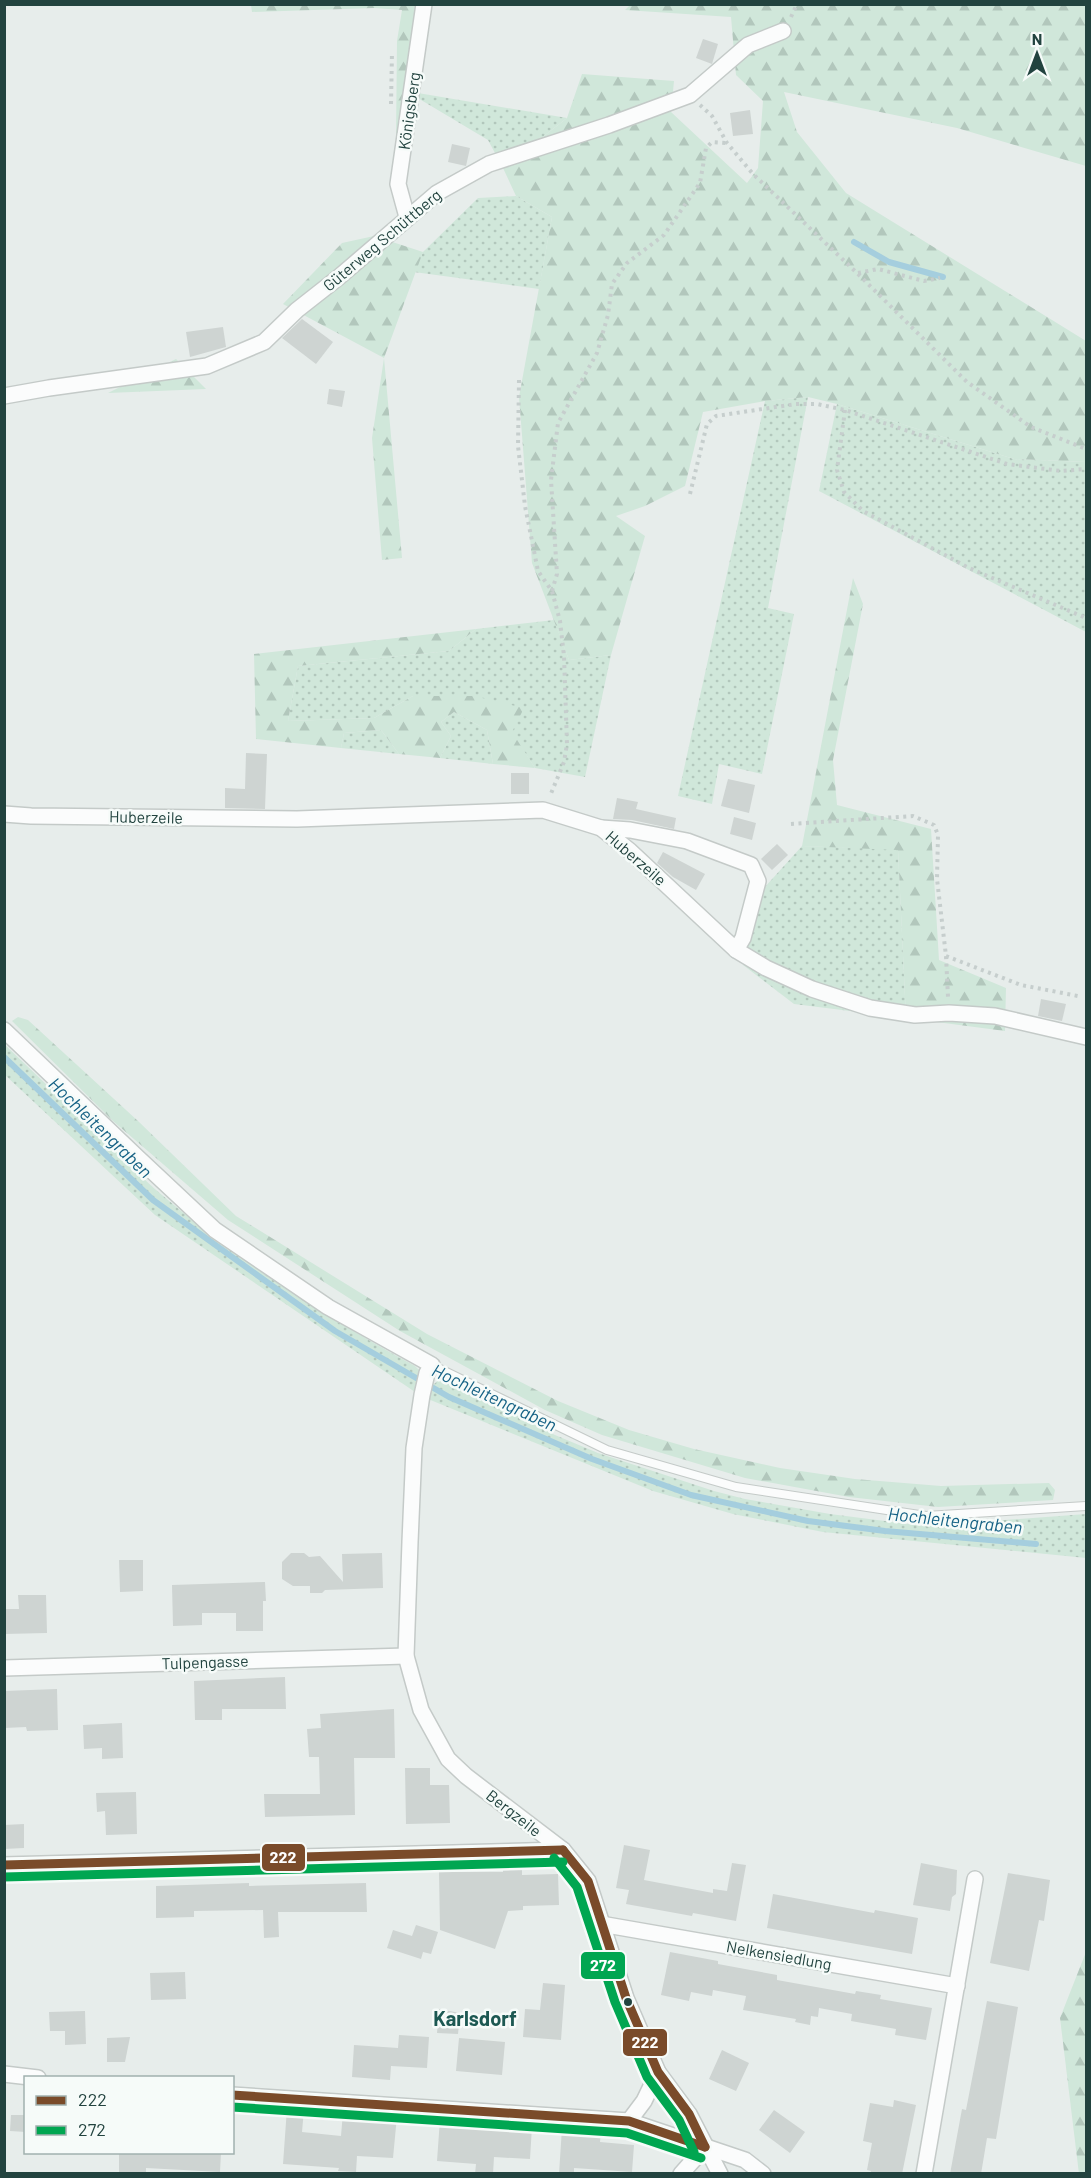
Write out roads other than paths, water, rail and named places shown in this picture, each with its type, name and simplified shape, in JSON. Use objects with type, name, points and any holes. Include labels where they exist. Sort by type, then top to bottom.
[{"type":"street","name":"Königsberg","points":[[407,217],[398,184],[424,4]]},
{"type":"street","name":"Güterweg Schüttberg","points":[[4,396],[207,366],[264,342],[297,310],[339,278],[437,193],[489,164],[609,125],[690,95],[748,45],[783,31]]},
{"type":"street","name":"Huberzeile","points":[[4,814],[297,819],[543,810],[601,828],[630,851],[736,950],[766,968],[812,989],[870,1008],[915,1015],[949,1013],[995,1016],[1086,1037]]},
{"type":"street","points":[[601,828],[630,830],[687,841],[752,866],[758,881],[743,938],[736,950]]},
{"type":"street","points":[[4,1030],[215,1230],[328,1307],[429,1369]]},
{"type":"street","name":"Bergzeile","points":[[429,1369],[422,1395],[414,1448],[406,1656],[421,1710],[448,1759],[466,1776],[563,1850],[588,1881],[626,1998],[658,2072],[689,2114],[720,2174]]},
{"type":"street","name":"Tulpengasse","points":[[4,1668],[406,1656]]},
{"type":"street","points":[[4,1865],[563,1850]]},
{"type":"street","points":[[924,2174],[975,1879]]},
{"type":"street","name":"Nelkensiedlung","points":[[601,1924],[957,1986]]},
{"type":"street","points":[[629,2121],[644,2101],[658,2072]]},
{"type":"street","points":[[4,2074],[24,2076]]},
{"type":"street","points":[[234,2095],[629,2121],[745,2160],[763,2174]]},
{"type":"street","points":[[681,2174],[705,2148]]},
{"type":"lane","points":[[429,1369],[607,1450],[736,1487],[926,1516],[1086,1506]]},
{"type":"waterway","points":[[854,242],[889,262],[943,277]]},
{"type":"waterway","name":"Hochleitengraben","points":[[4,1057],[153,1200],[335,1331],[449,1397],[592,1459],[691,1495],[808,1521],[885,1531],[1036,1544]]},
{"type":"district","name":"Karlsdorf","points":[[475,2019]]}]
